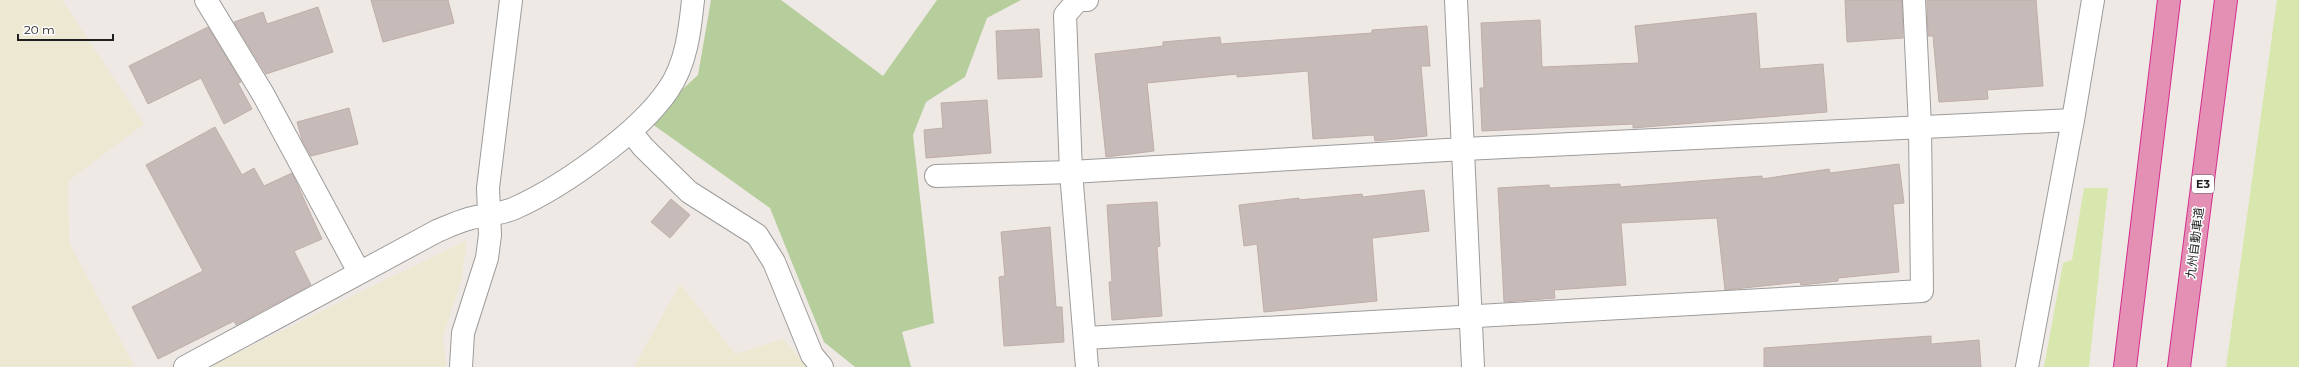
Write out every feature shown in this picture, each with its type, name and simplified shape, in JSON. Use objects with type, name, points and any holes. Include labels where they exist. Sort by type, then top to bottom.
[{"type":"highway","points":[[2125,367],[2169,0]]},
{"type":"highway","name":"九州自動車道","points":[[2179,367],[2226,0]]},
{"type":"street","points":[[206,0],[263,94],[360,272]]},
{"type":"street","points":[[461,367],[463,333],[487,258],[490,235],[488,188],[511,0]]},
{"type":"street","points":[[185,367],[436,231],[468,218],[490,216],[514,209],[541,195],[589,163],[631,132],[669,90],[683,57],[693,0]]},
{"type":"street","points":[[1087,0],[1078,0],[1065,15],[1071,172],[1086,338],[1087,367]]},
{"type":"street","points":[[1456,0],[1474,367]]},
{"type":"street","points":[[1086,338],[1922,291],[1920,127],[1914,0]]},
{"type":"street","points":[[2027,367],[2073,120],[2093,0]]},
{"type":"street","points":[[936,176],[1071,172],[1464,149],[2073,120]]},
{"type":"street","points":[[631,132],[642,147],[690,192],[757,235],[774,262],[812,355],[822,367]]},
{"type":"shaded area","points":[[0,0],[62,0],[144,124],[68,181],[69,242],[134,366],[132,367],[0,367]]},
{"type":"shaded area","points":[[467,240],[461,282],[443,337],[446,367],[208,367]]},
{"type":"shaded area","points":[[680,284],[735,354],[783,339],[808,367],[634,367]]},
{"type":"green space","points":[[711,0],[781,0],[883,76],[937,0],[1021,0],[987,18],[965,77],[926,102],[913,135],[934,323],[902,332],[911,367],[855,367],[824,342],[770,208],[648,121],[698,75]]},
{"type":"green space","points":[[2277,0],[2299,0],[2299,367],[2226,367]]},
{"type":"green space","points":[[2084,188],[2108,188],[2089,367],[2044,367],[2063,263],[2072,260]]},
{"type":"building","points":[[371,0],[448,0],[454,23],[383,42]]},
{"type":"building","points":[[1845,0],[1902,0],[1903,38],[1847,42]]},
{"type":"building","points":[[1927,0],[2036,0],[2043,86],[1987,90],[1988,99],[1939,102],[1933,36],[1928,36]]},
{"type":"building","points":[[318,7],[333,52],[266,74],[234,22],[263,12],[267,24]]},
{"type":"building","points":[[1756,13],[1760,69],[1823,64],[1827,112],[1633,128],[1633,124],[1482,131],[1480,88],[1484,88],[1481,23],[1540,20],[1542,67],[1639,63],[1635,26]]},
{"type":"building","points":[[1427,26],[1430,66],[1421,66],[1427,136],[1375,141],[1374,135],[1313,139],[1308,71],[1237,77],[1237,74],[1147,83],[1154,151],[1106,157],[1095,54],[1163,46],[1163,42],[1220,37],[1221,44],[1372,33],[1372,30]]},
{"type":"building","points":[[208,27],[241,82],[238,83],[252,109],[224,124],[201,78],[148,104],[129,66]]},
{"type":"building","points":[[1039,29],[1042,77],[998,79],[996,31]]},
{"type":"building","points":[[987,100],[991,153],[926,158],[924,130],[943,128],[941,103]]},
{"type":"building","points":[[349,108],[358,144],[311,156],[302,140],[297,122]]},
{"type":"building","points":[[215,127],[242,175],[254,168],[264,186],[292,173],[322,239],[294,251],[311,285],[236,325],[234,321],[158,359],[132,307],[203,271],[146,165]]},
{"type":"building","points":[[1899,164],[1904,203],[1893,204],[1899,272],[1838,278],[1838,281],[1801,285],[1800,282],[1725,290],[1717,218],[1621,223],[1626,285],[1554,290],[1555,298],[1504,302],[1498,188],[1549,185],[1550,188],[1620,184],[1620,187],[1762,176],[1762,179],[1829,169],[1830,173]]},
{"type":"building","points":[[1424,190],[1429,231],[1372,238],[1377,301],[1264,312],[1257,244],[1244,246],[1239,205],[1299,198],[1299,200],[1362,194],[1363,197]]},
{"type":"building","points":[[671,199],[690,215],[670,238],[651,222]]},
{"type":"building","points":[[1157,202],[1160,246],[1157,247],[1162,316],[1112,320],[1109,282],[1112,282],[1107,205]]},
{"type":"building","points":[[1050,227],[1056,307],[1062,307],[1064,342],[1004,346],[999,277],[1005,276],[1001,232]]},
{"type":"building","points":[[1931,336],[1931,344],[1979,340],[1981,367],[1764,367],[1764,348]]}]
